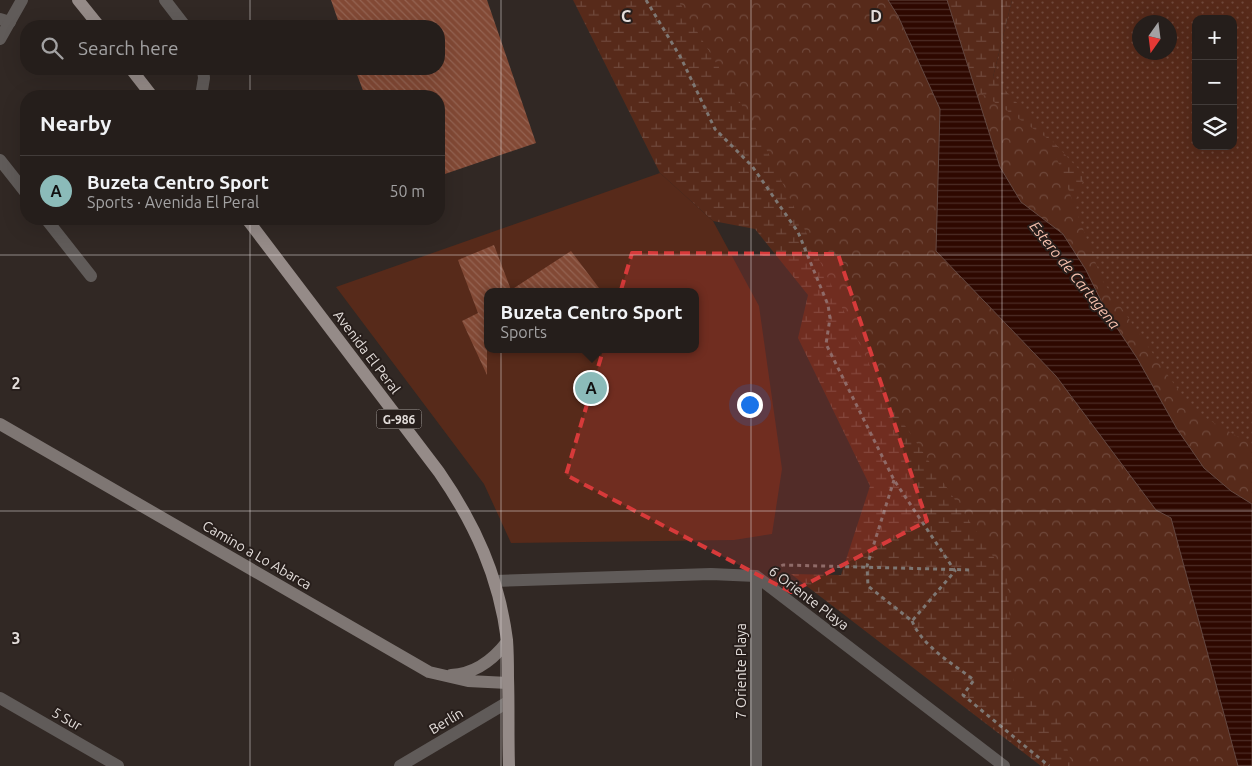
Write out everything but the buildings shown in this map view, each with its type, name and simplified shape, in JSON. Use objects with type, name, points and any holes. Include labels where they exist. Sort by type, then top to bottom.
[{"type":"main road","points":[[78,0],[93,20]]},
{"type":"main road","points":[[136,75],[147,90]]},
{"type":"main road","name":"Avenida El Peral","points":[[252,225],[336,334],[456,497],[478,538],[495,581],[507,642],[509,766]]},
{"type":"main road","name":"Camino a Lo Abarca","points":[[0,424],[429,672],[468,681],[508,683]]},
{"type":"main road","points":[[429,672],[455,675],[467,672],[490,661],[507,642]]},
{"type":"street","points":[[0,40],[5,20],[22,0]]},
{"type":"street","points":[[165,0],[180,20]]},
{"type":"street","points":[[203,90],[204,75]]},
{"type":"street","points":[[0,160],[20,185]]},
{"type":"street","points":[[51,225],[91,276]]},
{"type":"street","name":"6 Oriente Playa","points":[[495,581],[711,574],[756,576],[1004,766]]},
{"type":"street","name":"7 Oriente Playa","points":[[756,576],[756,766]]},
{"type":"street","name":"5 Sur","points":[[0,698],[118,766]]},
{"type":"street","name":"Berlín","points":[[400,766],[508,702]]},
{"type":"path","points":[[646,0],[681,58],[715,129],[752,166],[798,232],[828,305],[830,318],[826,344],[894,480],[955,571]]},
{"type":"path","points":[[894,480],[867,566],[868,586],[912,621],[917,633],[932,648],[974,680],[963,695],[1049,766]]},
{"type":"path","points":[[756,576],[783,565],[972,570]]},
{"type":"path","points":[[912,621],[955,571]]},
{"type":"highlighted area","points":[[632,253],[838,254],[927,521],[791,592],[566,475]]},
{"type":"green space","points":[[573,0],[888,0],[1238,766],[1041,766],[791,574],[841,575],[870,486],[798,338],[808,295],[755,229],[713,221],[660,173]]},
{"type":"green space","points":[[678,0],[947,0],[975,89],[1050,140],[1102,280],[1192,410],[1252,445],[1252,766],[1072,766],[1058,714],[1014,681],[1007,577],[883,393],[758,132]]},
{"type":"green space","points":[[947,0],[1012,0],[993,77],[1085,176],[1063,234],[991,141]]},
{"type":"green space","points":[[1012,0],[1252,0],[1252,495],[1177,429],[993,77]]},
{"type":"green space","points":[[660,173],[713,221],[759,306],[782,469],[772,534],[734,540],[511,543],[484,484],[336,287]]},
{"type":"water","name":"Estero de Cartagena","points":[[888,0],[947,0],[1000,167],[1021,202],[1063,234],[1086,270],[1107,313],[1137,358],[1177,429],[1204,468],[1231,491],[1252,504],[1252,766],[1238,766],[1171,518],[1156,510],[1056,376],[936,251],[940,109],[898,16]]},
{"type":"place","name":"Buzeta Centro Sport","points":[[591,388]]}]
